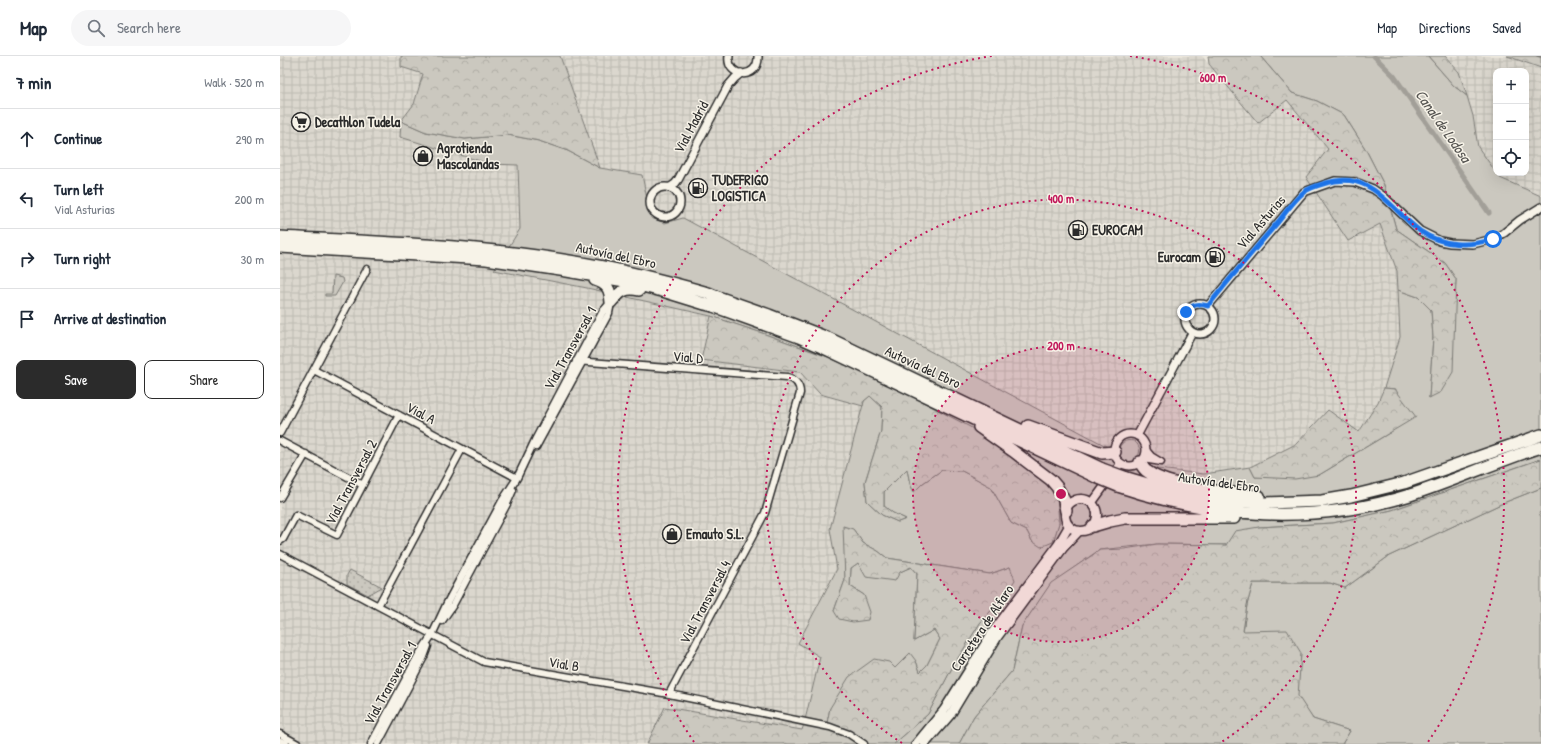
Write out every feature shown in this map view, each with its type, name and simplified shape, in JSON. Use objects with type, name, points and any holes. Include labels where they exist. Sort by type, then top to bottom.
[{"type":"highway","points":[[280,232],[475,244],[498,247],[519,254]]},
{"type":"highway","name":"Autovía del Ebro","points":[[280,237],[452,247],[519,254],[622,270],[710,300],[805,340],[934,400],[1099,473],[1171,501],[1206,509],[1267,514],[1340,511],[1410,495],[1541,447]]},
{"type":"highway","name":"Autovía del Ebro","points":[[280,247],[501,261],[619,280],[770,315],[828,338],[934,388],[1099,473]]},
{"type":"highway","points":[[501,261],[516,268],[555,273],[601,282],[609,288],[611,302]]},
{"type":"highway","points":[[611,302],[626,288],[634,288],[688,303],[710,300]]},
{"type":"highway","points":[[934,388],[977,404],[1033,429],[1095,451],[1102,453],[1115,452]]},
{"type":"highway","points":[[934,400],[1000,442],[1051,480],[1057,486],[1064,500],[1066,511]]},
{"type":"highway","name":"Autovía del Ebro","points":[[1121,481],[1209,499],[1243,502],[1292,503],[1322,501],[1404,484],[1541,435]]},
{"type":"highway","points":[[1142,461],[1146,471],[1160,478],[1181,485],[1275,498],[1351,496]]},
{"type":"highway","points":[[1093,526],[1125,518],[1260,519],[1316,516],[1340,511]]},
{"type":"main road","points":[[1080,499],[1087,500],[1092,503],[1098,513],[1096,522],[1093,526],[1083,532],[1069,526],[1065,516],[1071,503],[1080,499]]},
{"type":"main road","name":"Carretera de Alfaro","points":[[916,744],[944,710],[992,633],[1058,545],[1069,526]]},
{"type":"main road","name":"Carretera de Alfaro","points":[[926,744],[951,714],[998,636],[1063,548],[1079,531]]},
{"type":"street","name":"Vial Madrid","points":[[728,86],[731,66],[729,56]]},
{"type":"street","name":"Vial Madrid","points":[[677,193],[676,187],[678,180],[728,86],[734,78],[741,74],[752,72],[756,68],[758,56]]},
{"type":"street","points":[[731,66],[741,74]]},
{"type":"street","name":"Vial Madrid","points":[[669,188],[678,180]]},
{"type":"street","name":"Vial Asturias","points":[[1208,306],[1304,192],[1335,181],[1345,180],[1363,184],[1383,196],[1420,231],[1440,241],[1462,245],[1484,242],[1493,239],[1541,207]]},
{"type":"street","points":[[669,188],[677,193],[680,199],[680,204],[678,210],[674,214],[668,217],[663,217],[657,215],[653,211],[650,206],[650,200],[652,194],[656,190],[669,188]]},
{"type":"street","points":[[280,433],[367,269]]},
{"type":"street","name":"Vial Transversal 1","points":[[370,744],[418,656],[453,605],[507,504],[517,478],[580,361],[608,313],[611,302]]},
{"type":"street","points":[[1196,304],[1208,306],[1215,315],[1214,327],[1204,334],[1198,335],[1192,333],[1185,323],[1184,317],[1186,312],[1190,307],[1196,304]]},
{"type":"street","points":[[1137,436],[1192,333]]},
{"type":"street","name":"Vial D","points":[[580,361],[787,377],[797,383]]},
{"type":"street","name":"Vial A","points":[[314,370],[517,478]]},
{"type":"street","name":"Vial Transversal 4","points":[[670,694],[765,513],[800,393],[797,383]]},
{"type":"street","name":"Vial Transversal 2","points":[[280,541],[283,539],[296,515],[337,535],[399,415]]},
{"type":"street","points":[[1129,434],[1137,436],[1142,440],[1146,450],[1151,456],[1161,462],[1142,461],[1132,466],[1121,463],[1116,457],[1115,452],[1117,442],[1120,438],[1129,434]]},
{"type":"street","points":[[280,441],[363,485]]},
{"type":"street","points":[[378,606],[462,449]]},
{"type":"street","points":[[1142,461],[1146,450]]},
{"type":"street","points":[[280,498],[306,454]]},
{"type":"street","points":[[1092,503],[1121,463]]},
{"type":"street","name":"Vial B","points":[[280,554],[484,662],[670,694],[830,727],[849,734],[864,744]]},
{"type":"street","name":"Vial Transversal 1","points":[[378,744],[424,657],[432,635]]},
{"type":"street","points":[[280,734],[298,744]]},
{"type":"street","points":[[280,740],[286,744]]},
{"type":"shaded area","points":[[280,56],[401,56],[401,67],[423,74],[414,104],[401,121],[490,164],[518,165],[520,229],[495,270],[587,288],[711,316],[701,360],[800,372],[820,394],[863,406],[830,529],[837,569],[798,642],[820,657],[802,730],[666,707],[647,744],[280,744]]},
{"type":"shaded area","points":[[560,56],[1202,56],[1258,123],[1287,100],[1328,149],[1306,177],[1348,241],[1380,224],[1397,271],[1400,336],[1389,377],[1378,402],[1358,433],[1328,410],[1296,444],[1250,467],[1204,474],[1157,469],[1106,446],[665,223],[650,218],[642,175],[600,168]]},
{"type":"shaded area","points":[[1445,56],[1507,56],[1541,68],[1541,196],[1498,176],[1529,176],[1529,68],[1493,68],[1493,168],[1478,147],[1473,116],[1459,72]]},
{"type":"green space","points":[[401,56],[560,56],[600,168],[568,151],[539,141],[508,135],[465,139],[426,132],[401,121],[414,104],[423,74],[401,67]]},
{"type":"green space","points":[[1208,56],[1260,56],[1292,93],[1317,101],[1344,115],[1366,150],[1384,185],[1396,229],[1445,263],[1456,279],[1453,372],[1441,392],[1429,398],[1433,337],[1431,310],[1418,297],[1398,290],[1397,271],[1380,224],[1348,241],[1306,177],[1328,149],[1287,100],[1258,123],[1209,64]]},
{"type":"green space","points":[[1260,56],[1428,56],[1454,86],[1467,96],[1473,116],[1478,147],[1493,168],[1493,176],[1499,176],[1500,178],[1541,196],[1541,459],[1392,510],[1333,523],[1259,527],[1226,545],[1157,544],[1099,550],[1051,584],[1022,626],[1012,671],[974,716],[959,744],[894,744],[928,714],[953,666],[980,623],[1005,595],[1010,567],[990,574],[887,558],[863,543],[853,529],[845,557],[845,580],[834,611],[864,595],[850,586],[851,568],[858,563],[867,577],[900,572],[911,567],[917,574],[914,641],[934,630],[940,639],[927,665],[920,672],[916,661],[895,668],[830,708],[827,723],[804,724],[820,657],[798,643],[837,569],[830,529],[864,401],[870,396],[882,407],[881,431],[865,482],[867,501],[882,515],[898,522],[906,519],[893,513],[884,506],[884,492],[907,469],[910,484],[914,492],[923,483],[942,470],[962,471],[991,487],[1011,523],[1027,531],[1032,541],[1053,542],[1059,523],[1057,496],[906,393],[828,357],[711,316],[587,288],[494,270],[520,229],[518,165],[490,164],[400,137],[401,121],[426,132],[465,139],[508,135],[539,141],[568,151],[600,168],[642,175],[651,218],[665,223],[683,218],[1106,446],[1118,451],[1123,442],[1134,441],[1140,450],[1136,459],[1157,469],[1204,474],[1250,467],[1255,477],[1319,475],[1391,432],[1396,389],[1384,388],[1400,337],[1398,290],[1418,297],[1431,310],[1433,337],[1429,398],[1454,315],[1456,279],[1445,263],[1396,229],[1384,185],[1366,150],[1344,115],[1317,101],[1292,93]]},
{"type":"green space","points":[[1428,56],[1445,56],[1459,72],[1467,96],[1454,86]]},
{"type":"green space","points":[[1507,56],[1541,56],[1541,68]]},
{"type":"green space","points":[[333,276],[342,278],[343,282],[335,296],[325,296],[325,294],[332,294]]},
{"type":"green space","points":[[711,316],[828,357],[906,393],[970,427],[1004,449],[1047,483],[1057,496],[1059,523],[1053,542],[1041,547],[1032,541],[1027,531],[1011,523],[991,487],[962,471],[942,470],[923,483],[914,492],[910,484],[907,469],[884,492],[884,506],[893,513],[906,519],[898,522],[882,515],[867,501],[865,482],[881,431],[882,407],[870,396],[864,401],[863,406],[820,394],[800,372],[701,360]]},
{"type":"green space","points":[[1384,388],[1395,389],[1416,417],[1319,475],[1295,479],[1255,477],[1250,467],[1296,444],[1328,410],[1359,432],[1378,402]]},
{"type":"green space","points":[[1541,459],[1541,488],[1503,503],[1389,556],[1345,588],[1330,583],[1253,583],[1247,605],[1243,631],[1287,630],[1301,653],[1298,696],[1313,719],[1350,731],[1342,744],[959,744],[974,716],[1012,671],[1022,626],[1051,583],[1100,550],[1124,549],[1157,544],[1226,545],[1235,531],[1259,527],[1333,523],[1392,510]]},
{"type":"green space","points":[[1541,488],[1541,511],[1539,513],[1541,517],[1541,744],[1342,744],[1350,731],[1313,719],[1297,696],[1301,653],[1243,631],[1247,605],[1253,583],[1330,583],[1345,588],[1389,556],[1503,503]]},
{"type":"green space","points":[[843,526],[853,529],[863,543],[887,558],[990,574],[1010,567],[1015,580],[1005,595],[980,623],[953,666],[928,714],[894,744],[647,744],[665,707],[802,730],[805,721],[829,724],[827,723],[830,708],[849,677],[874,659],[889,662],[895,668],[910,653],[916,661],[920,672],[927,665],[940,639],[934,630],[914,641],[917,574],[911,567],[900,572],[895,581],[866,577],[858,563],[851,568],[850,586],[864,595],[870,612],[868,620],[853,622],[839,619],[834,611],[845,580]]},
{"type":"green space","points":[[350,570],[382,587],[368,595],[347,584],[347,575]]},
{"type":"waterway","name":"Canal de Lodosa","points":[[1374,56],[1394,76],[1489,213]]},
{"type":"waterway","points":[[1537,56],[1541,57]]},
{"type":"tunnel","points":[[706,313],[713,289]]},
{"type":"place","name":"Decathlon Tudela","points":[[301,122]]},
{"type":"place","name":"Agrotienda Mascolandas","points":[[423,156]]},
{"type":"place","name":"TUDEFRIGO LOGISTICA","points":[[698,188]]},
{"type":"place","name":"EUROCAM","points":[[1078,230]]},
{"type":"place","name":"Eurocam","points":[[1215,257]]},
{"type":"place","name":"Emauto S.L.","points":[[672,534]]},
{"type":"route","points":[[1186,312],[1190,307],[1196,304],[1208,306],[1251,253],[1304,192],[1335,181],[1345,180],[1355,182],[1373,189],[1383,196],[1420,231],[1440,241],[1462,245],[1484,242],[1493,239]]}]
